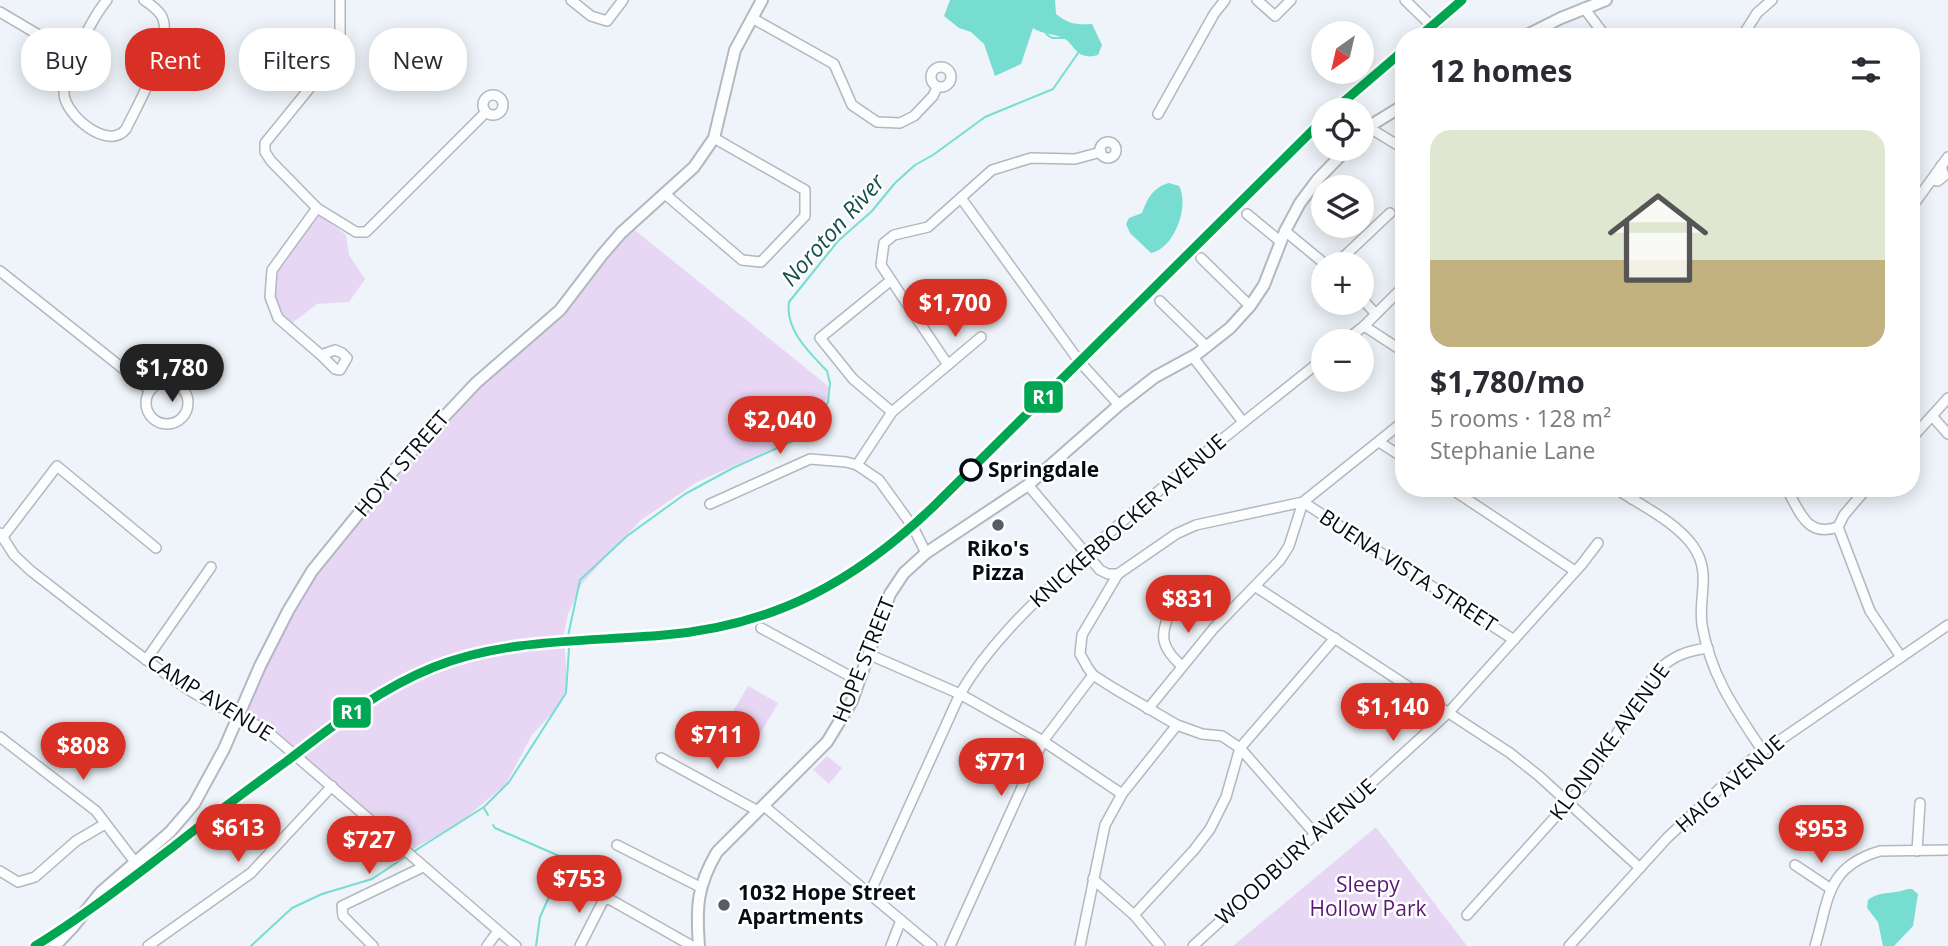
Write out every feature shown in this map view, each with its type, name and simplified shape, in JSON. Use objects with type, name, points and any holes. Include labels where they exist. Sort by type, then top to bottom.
[{"type":"main road","name":"HOYT STREET","points":[[55,946],[95,898],[170,832],[194,804],[239,717],[260,666],[288,611],[312,571],[394,470],[476,383],[560,310],[615,240],[694,167],[714,138],[735,50],[762,0]]},
{"type":"main road","points":[[1542,28],[1606,0]]},
{"type":"main road","points":[[1374,125],[1395,111]]},
{"type":"main road","name":"HOPE STREET","points":[[699,946],[696,911],[700,887],[717,852],[827,742],[842,721],[890,594],[904,573],[926,553],[1028,485],[1119,405],[1156,377],[1193,357],[1230,328],[1264,285],[1283,236],[1300,203],[1335,161]]},
{"type":"street","points":[[90,28],[107,0]]},
{"type":"street","points":[[64,91],[67,104],[76,117],[95,131],[112,138],[121,136],[153,72],[165,29],[162,16],[145,0]]},
{"type":"street","points":[[340,0],[340,47],[335,57],[265,143],[265,152],[271,161],[317,208],[355,232],[366,232],[486,111]]},
{"type":"street","points":[[570,0],[591,16],[607,21],[623,0]]},
{"type":"street","points":[[1158,114],[1214,14],[1225,0]]},
{"type":"street","points":[[1257,0],[1275,16],[1292,0]]},
{"type":"street","points":[[1405,0],[1434,28]]},
{"type":"street","points":[[1748,28],[1757,13],[1772,0]]},
{"type":"street","points":[[1584,8],[1599,28]]},
{"type":"street","points":[[0,12],[27,28]]},
{"type":"street","points":[[752,18],[834,64],[852,105],[877,122],[900,123],[914,116],[933,96],[937,87]]},
{"type":"street","points":[[1374,135],[1395,145]]},
{"type":"street","points":[[665,194],[742,260],[761,262],[805,216],[805,190],[714,138]]},
{"type":"street","points":[[948,365],[881,265],[884,243],[894,235],[928,227],[995,169],[1031,158],[1075,159],[1101,152]]},
{"type":"street","points":[[1920,196],[1948,157]]},
{"type":"street","points":[[961,198],[1079,361],[1119,405]]},
{"type":"street","points":[[317,208],[272,271],[270,297],[278,318],[321,355]]},
{"type":"street","points":[[1349,252],[1390,213]]},
{"type":"street","points":[[1247,214],[1311,255]]},
{"type":"street","points":[[1201,258],[1250,306]]},
{"type":"street","points":[[0,271],[150,390]]},
{"type":"street","points":[[890,281],[820,338],[853,379],[892,412]]},
{"type":"street","points":[[1360,329],[1395,295]]},
{"type":"street","points":[[1160,301],[1208,347]]},
{"type":"street","points":[[1364,326],[1395,346]]},
{"type":"street","points":[[857,465],[892,412],[981,337]]},
{"type":"street","points":[[1193,357],[1242,422]]},
{"type":"street","name":"KNICKERBOCKER AVENUE","points":[[869,895],[967,681],[1023,612],[1165,485],[1311,368]]},
{"type":"street","points":[[164,384],[177,384],[186,395],[187,410],[176,421],[163,422],[154,419],[145,405],[150,390],[164,384]]},
{"type":"street","points":[[1920,429],[1948,398]]},
{"type":"street","points":[[1932,416],[1948,434]]},
{"type":"street","points":[[1316,835],[1240,748],[1222,736],[1202,734],[1177,725],[1093,675],[1080,654],[1082,635],[1118,574],[1177,534],[1196,525],[1303,502],[1395,429]]},
{"type":"street","points":[[1379,442],[1395,452]]},
{"type":"street","points":[[710,504],[810,459],[857,465],[874,476],[895,502],[913,527],[926,553]]},
{"type":"street","points":[[1,536],[57,466],[156,548]]},
{"type":"street","points":[[1028,485],[1100,570],[1108,574],[1118,574]]},
{"type":"street","points":[[1464,497],[1575,571]]},
{"type":"street","points":[[1629,497],[1680,532],[1701,561],[1704,575],[1700,605],[1708,648],[1726,697],[1762,750]]},
{"type":"street","points":[[1792,497],[1812,527],[1823,531],[1838,527]]},
{"type":"street","points":[[1859,497],[1838,527],[1870,611],[1901,657]]},
{"type":"street","points":[[1148,709],[1214,628],[1280,560],[1289,546],[1303,502]]},
{"type":"street","name":"BUENA VISTA STREET","points":[[1303,502],[1514,640]]},
{"type":"street","name":"CAMP AVENUE","points":[[1,536],[14,555],[30,571],[146,660],[187,690],[267,731],[516,946]]},
{"type":"street","name":"WOODBURY AVENUE","points":[[1193,946],[1449,712],[1598,543]]},
{"type":"street","points":[[146,660],[211,567]]},
{"type":"street","points":[[1256,587],[1510,753],[1640,868]]},
{"type":"street","points":[[1177,594],[1163,644],[1182,666]]},
{"type":"street","name":"HAIG AVENUE","points":[[1569,946],[1667,838],[1762,750],[1948,625]]},
{"type":"street","points":[[761,628],[859,681]]},
{"type":"street","points":[[1134,915],[1210,829],[1226,797],[1240,748],[1335,638]]},
{"type":"street","name":"KLONDIKE AVENUE","points":[[1466,915],[1569,803],[1657,671],[1670,659],[1686,651],[1708,648]]},
{"type":"street","points":[[868,654],[960,694],[1043,741],[1122,794]]},
{"type":"street","points":[[950,946],[1043,741],[1093,675]]},
{"type":"street","points":[[1080,946],[1105,825],[1122,794],[1177,725]]},
{"type":"street","points":[[0,737],[96,811],[135,862]]},
{"type":"street","points":[[661,758],[761,808],[932,946]]},
{"type":"street","points":[[148,946],[251,873],[332,786]]},
{"type":"street","points":[[1917,851],[1920,803]]},
{"type":"street","points":[[0,871],[18,882],[30,880],[76,841],[105,824]]},
{"type":"street","points":[[617,845],[700,887]]},
{"type":"street","points":[[1815,946],[1831,889],[1847,868],[1870,854],[1893,850],[1948,850]]},
{"type":"street","points":[[1795,865],[1831,889]]},
{"type":"street","points":[[373,946],[346,919],[341,909],[349,902],[423,867]]},
{"type":"street","points":[[1093,879],[1134,915],[1160,946]]},
{"type":"street","points":[[580,946],[604,899],[611,900],[692,946]]},
{"type":"street","points":[[891,946],[901,920]]},
{"type":"street","points":[[487,946],[498,930]]},
{"type":"green space","points":[[317,213],[346,235],[349,255],[365,279],[349,302],[317,304],[292,323],[276,306],[275,278],[278,268]]},
{"type":"green space","points":[[631,227],[828,386],[830,393],[814,424],[803,428],[783,444],[697,482],[641,520],[604,559],[581,585],[568,614],[564,633],[567,688],[558,707],[532,735],[506,784],[455,827],[408,851],[261,722],[243,714],[316,572],[485,377],[545,330]]},
{"type":"green space","points":[[748,686],[778,703],[751,750],[719,735]]},
{"type":"green space","points":[[827,756],[842,768],[829,784],[813,770]]},
{"type":"green space","name":"Sleepy Hollow Park","points":[[1376,827],[1467,946],[1233,946]]},
{"type":"shaded area","points":[[950,0],[1055,0],[1056,14],[1073,23],[1092,24],[1102,45],[1098,55],[1086,56],[1065,39],[1033,28],[1021,64],[995,76],[984,44],[971,32],[959,28],[944,16]]},
{"type":"shaded area","points":[[1169,183],[1179,186],[1182,194],[1181,215],[1167,244],[1151,253],[1130,233],[1126,224],[1129,218],[1142,213],[1155,191]]},
{"type":"shaded area","points":[[1907,889],[1918,894],[1913,926],[1894,946],[1883,946],[1878,922],[1867,908],[1868,900]]},
{"type":"waterway","name":"Noroton River","points":[[1046,34],[1052,38],[1064,38]]},
{"type":"waterway","name":"Noroton River","points":[[413,852],[484,807],[509,782],[566,693],[568,636],[580,580],[627,536],[685,494],[733,468],[797,439],[814,424],[828,402],[830,383],[827,371],[795,331],[789,302],[838,241],[872,211],[895,183],[915,165],[985,117],[1053,89],[1078,53]]},
{"type":"waterway","points":[[484,808],[488,815]]},
{"type":"waterway","points":[[493,825],[566,859],[540,917],[536,946]]},
{"type":"waterway","name":"Noroton River","points":[[251,946],[292,908],[322,894],[372,879],[405,857]]},
{"type":"transit line","name":"R1","points":[[1429,28],[1462,0]]},
{"type":"transit line","name":"R1","points":[[1348,98],[1395,58]]},
{"type":"transit line","name":"R1","points":[[35,946],[106,898],[340,721],[414,676],[462,658],[519,646],[664,635],[742,622],[778,610],[844,577],[875,556],[935,505],[1311,132]]},
{"type":"place","name":"Springdale","points":[[971,470]]},
{"type":"place","name":"Riko's Pizza","points":[[998,525]]},
{"type":"place","name":"1032 Hope Street Apartments","points":[[724,905]]}]
